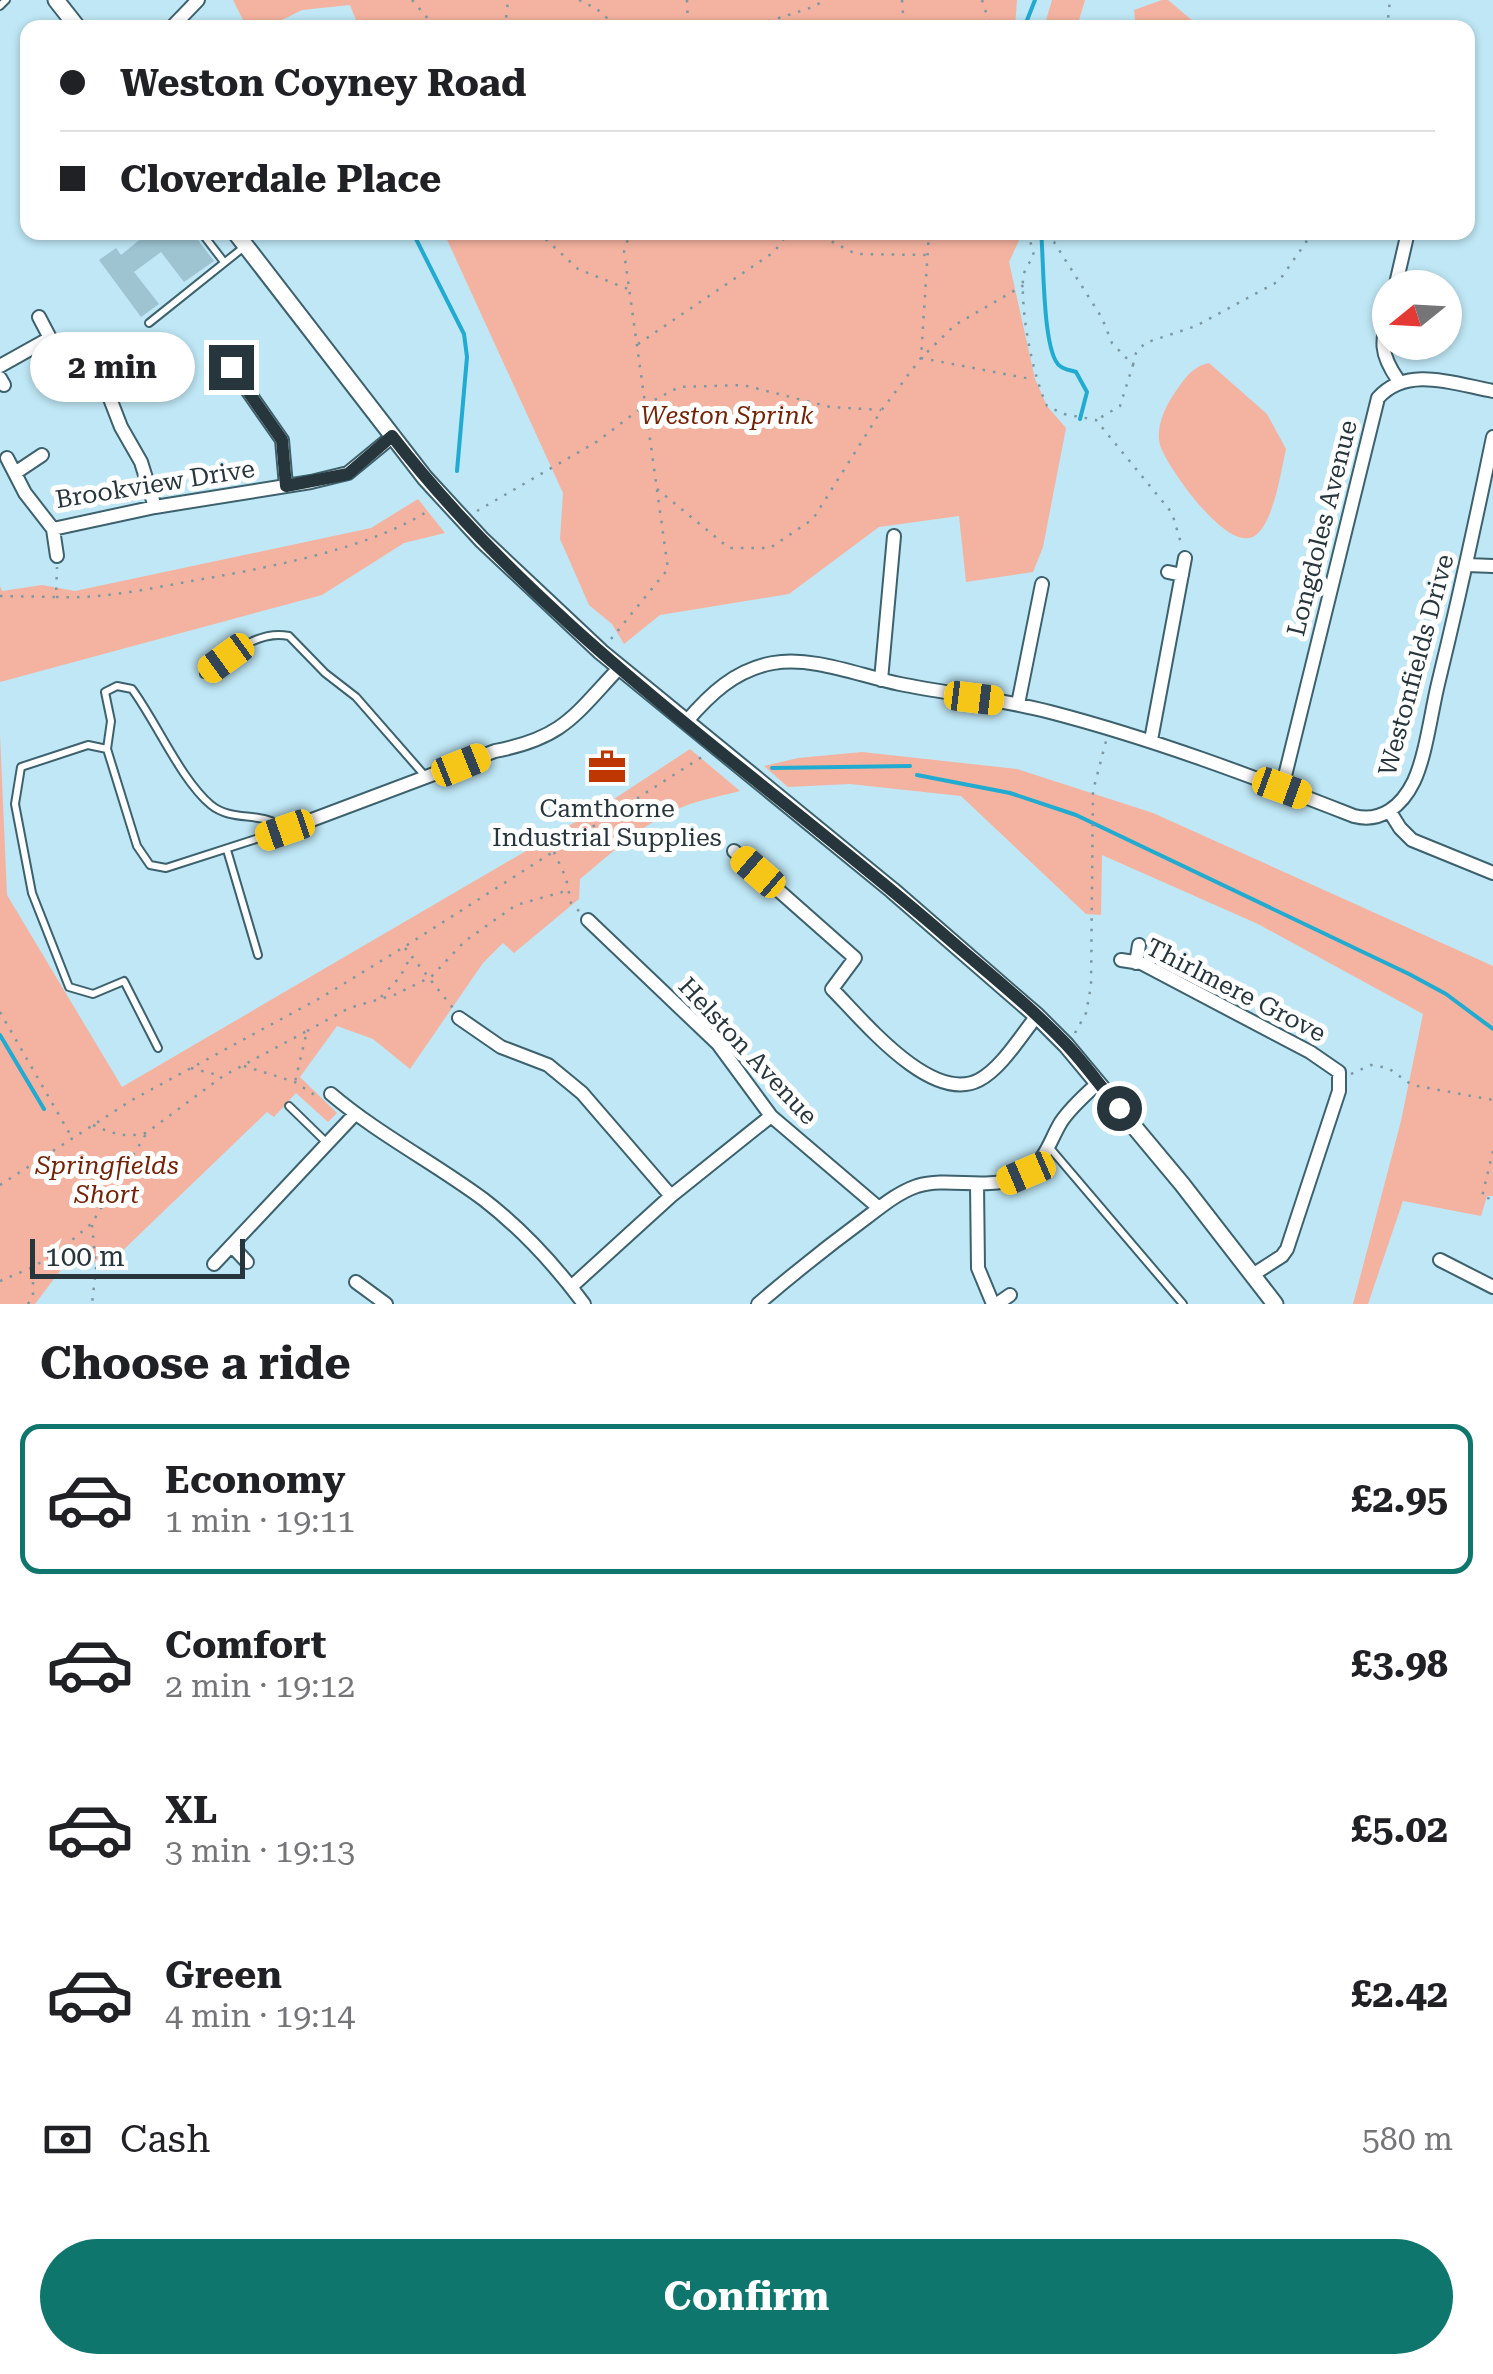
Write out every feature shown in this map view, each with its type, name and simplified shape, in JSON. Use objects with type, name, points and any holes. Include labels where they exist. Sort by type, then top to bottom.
[{"type":"street","points":[[56,0],[72,20]]},
{"type":"street","points":[[178,20],[198,0]]},
{"type":"street","points":[[241,240],[444,500],[600,652],[892,890],[1066,1044],[1275,1304]]},
{"type":"street","points":[[1399,270],[1406,240]]},
{"type":"street","points":[[39,317],[76,371],[110,396],[121,427],[141,462],[155,506]]},
{"type":"street","points":[[0,366],[50,338]]},
{"type":"street","points":[[1386,360],[1398,380],[1423,379],[1493,391]]},
{"type":"street","points":[[231,367],[282,440],[286,486]]},
{"type":"street","name":"Longdoles Avenue","points":[[1282,788],[1376,402],[1398,380]]},
{"type":"street","name":"Brookview Drive","points":[[7,458],[53,529],[155,506],[348,474],[392,436]]},
{"type":"street","name":"Westonfields Drive","points":[[686,722],[713,690],[742,674],[773,663],[808,663],[1018,704],[1150,740],[1365,819],[1390,812],[1414,781],[1493,437]]},
{"type":"street","points":[[15,473],[42,454]]},
{"type":"street","points":[[53,529],[57,556]]},
{"type":"street","points":[[881,680],[894,536]]},
{"type":"street","points":[[1150,740],[1185,558]]},
{"type":"street","points":[[1466,565],[1493,566]]},
{"type":"street","points":[[1168,572],[1182,575]]},
{"type":"street","points":[[1018,704],[1042,584]]},
{"type":"street","points":[[285,830],[495,751],[531,744],[550,735],[568,722],[619,668]]},
{"type":"street","points":[[1390,812],[1412,840],[1493,873]]},
{"type":"street","points":[[734,851],[856,958],[832,989],[928,1078],[963,1084],[978,1080],[999,1062],[1037,1016]]},
{"type":"street","name":"Helston Avenue","points":[[588,920],[718,1044],[771,1116],[880,1208]]},
{"type":"street","points":[[1136,962],[1139,945]]},
{"type":"street","name":"Thirlmere Grove","points":[[1120,960],[1136,962],[1310,1052],[1335,1067],[1341,1078]]},
{"type":"street","points":[[460,1018],[501,1047],[548,1065],[610,1124],[672,1196]]},
{"type":"street","points":[[1254,1274],[1287,1249],[1341,1078]]},
{"type":"street","points":[[758,1304],[899,1193],[940,1181],[1005,1182],[1026,1173],[1050,1148],[1059,1124],[1098,1082]]},
{"type":"street","points":[[331,1094],[482,1200],[532,1241],[584,1304]]},
{"type":"street","points":[[214,1264],[355,1114]]},
{"type":"street","points":[[572,1287],[672,1196],[771,1116]]},
{"type":"street","points":[[977,1184],[978,1268],[995,1304],[1010,1295]]},
{"type":"street","points":[[232,1246],[247,1262]]},
{"type":"street","points":[[1440,1260],[1493,1287]]},
{"type":"street","points":[[356,1282],[377,1301]]},
{"type":"lane","points":[[0,6],[6,0]]},
{"type":"lane","points":[[207,240],[224,262]]},
{"type":"lane","points":[[149,323],[224,262],[239,240]]},
{"type":"lane","points":[[204,674],[248,642],[289,636],[325,673],[356,696],[427,778]]},
{"type":"lane","points":[[117,686],[132,689],[156,722],[188,780],[213,808],[232,816],[268,818],[285,830],[166,868],[150,865],[137,846],[107,749],[111,721],[106,692],[117,686]]},
{"type":"lane","points":[[107,749],[88,746],[21,767],[15,804],[36,907],[69,987],[93,994],[124,982],[158,1048]]},
{"type":"lane","points":[[227,850],[258,955]]},
{"type":"lane","points":[[289,1106],[328,1144]]},
{"type":"lane","points":[[1050,1148],[1183,1304]]},
{"type":"path","points":[[412,0],[428,20]]},
{"type":"path","points":[[579,0],[609,20]]},
{"type":"path","points":[[773,20],[825,0]]},
{"type":"path","points":[[547,240],[578,269],[629,290]]},
{"type":"path","points":[[600,652],[668,570],[624,252],[628,240]]},
{"type":"path","points":[[636,345],[774,252],[782,240]]},
{"type":"path","points":[[829,240],[856,254],[929,255]]},
{"type":"path","points":[[921,358],[929,240]]},
{"type":"path","points":[[1030,240],[1034,256],[1023,274],[1024,285],[1034,380],[1046,406],[1096,420],[1172,513],[1185,558]]},
{"type":"path","points":[[1050,240],[1102,318],[1112,343],[1133,365]]},
{"type":"path","points":[[1096,420],[1120,406],[1136,353],[1145,344],[1196,326],[1279,281],[1307,240]]},
{"type":"path","points":[[656,489],[729,548],[770,548],[813,519],[881,410],[921,358],[955,324],[1024,285]]},
{"type":"path","points":[[921,358],[1034,380]]},
{"type":"path","points":[[463,519],[598,441],[645,405],[679,387],[744,385],[830,407],[881,410]]},
{"type":"path","points":[[0,596],[92,599],[261,568],[390,532],[444,500]]},
{"type":"path","points":[[56,598],[57,556]]},
{"type":"path","points":[[1066,1044],[1086,1013],[1091,986],[1093,791],[1108,730]]},
{"type":"path","points":[[0,1184],[92,1124],[322,997],[404,947],[699,756],[721,751]]},
{"type":"path","points":[[554,851],[566,878],[571,903],[588,920]]},
{"type":"path","points":[[92,1124],[115,1135],[132,1137],[146,1132],[223,1076],[349,1008],[431,978],[465,941],[516,905],[566,891]]},
{"type":"path","points":[[404,947],[460,1018]]},
{"type":"path","points":[[380,998],[400,977],[412,956]]},
{"type":"path","points":[[0,1012],[72,1137]]},
{"type":"path","points":[[295,1082],[307,1031]]},
{"type":"path","points":[[1341,1078],[1371,1065],[1388,1068],[1412,1085],[1493,1100]]},
{"type":"path","points":[[243,1066],[306,1088]]},
{"type":"path","points":[[191,1068],[223,1076]]},
{"type":"path","points":[[0,1281],[59,1251],[92,1223],[146,1132]]},
{"type":"path","points":[[1493,1151],[1482,1197],[1493,1199]]},
{"type":"path","points":[[92,1223],[96,1268],[92,1304]]},
{"type":"path","points":[[28,1304],[33,1296],[32,1267]]},
{"type":"green space","points":[[233,0],[1017,0],[1016,20],[356,20],[350,5],[302,10],[282,20],[243,20]]},
{"type":"green space","points":[[1052,0],[1085,0],[1079,20],[1046,20]]},
{"type":"green space","points":[[1168,0],[1192,20],[1135,20],[1134,10]]},
{"type":"green space","name":"Weston Sprink","points":[[447,240],[1019,240],[1009,262],[1035,379],[1047,406],[1066,428],[1043,547],[1033,572],[966,582],[959,516],[879,527],[789,594],[660,615],[624,644],[612,624],[589,605],[560,539],[563,493]]},
{"type":"green space","points":[[1209,363],[1267,414],[1286,449],[1268,519],[1256,535],[1245,538],[1216,523],[1202,508],[1176,474],[1159,441],[1162,418],[1172,397],[1190,373]]},
{"type":"green space","points":[[418,499],[445,533],[404,543],[322,595],[0,682],[0,586],[2,591],[42,585],[75,591],[371,528]]},
{"type":"green space","name":"Springfields Short","points":[[0,734],[7,895],[122,1087],[608,803],[690,749],[740,791],[692,804],[656,820],[580,879],[579,899],[514,953],[503,943],[483,963],[410,1069],[373,1039],[337,1026],[300,1077],[337,1113],[328,1122],[296,1093],[274,1117],[267,1112],[117,1256],[104,1251],[90,1268],[69,1259],[35,1304],[0,1304]]},
{"type":"green space","points":[[862,752],[1017,769],[1153,813],[1493,966],[1493,1196],[1487,1196],[1481,1216],[1403,1201],[1368,1304],[1353,1304],[1401,1121],[1423,1014],[1258,924],[1102,855],[1101,915],[1086,914],[961,796],[850,784],[788,787],[764,766],[798,758]]},
{"type":"building","points":[[139,240],[198,240],[214,261],[184,282],[161,252],[134,272],[159,304],[141,317],[99,260],[116,248],[121,255]]},
{"type":"waterway","points":[[1027,20],[1035,0]]},
{"type":"waterway","points":[[417,240],[464,334],[467,357],[457,471]]},
{"type":"waterway","points":[[1041,240],[1050,343],[1060,366],[1076,372],[1087,392],[1080,419]]},
{"type":"waterway","points":[[772,768],[910,766]]},
{"type":"waterway","points":[[917,775],[1010,793],[1076,815],[1409,974],[1446,994],[1493,1029]]},
{"type":"waterway","points":[[0,1035],[44,1109]]},
{"type":"place","name":"Camthorne Industrial Supplies","points":[[607,767]]},
{"type":"route","points":[[231,367],[282,440],[286,486],[348,474],[392,436],[482,540],[600,652],[892,890],[1037,1016],[1066,1044],[1119,1108]]}]
